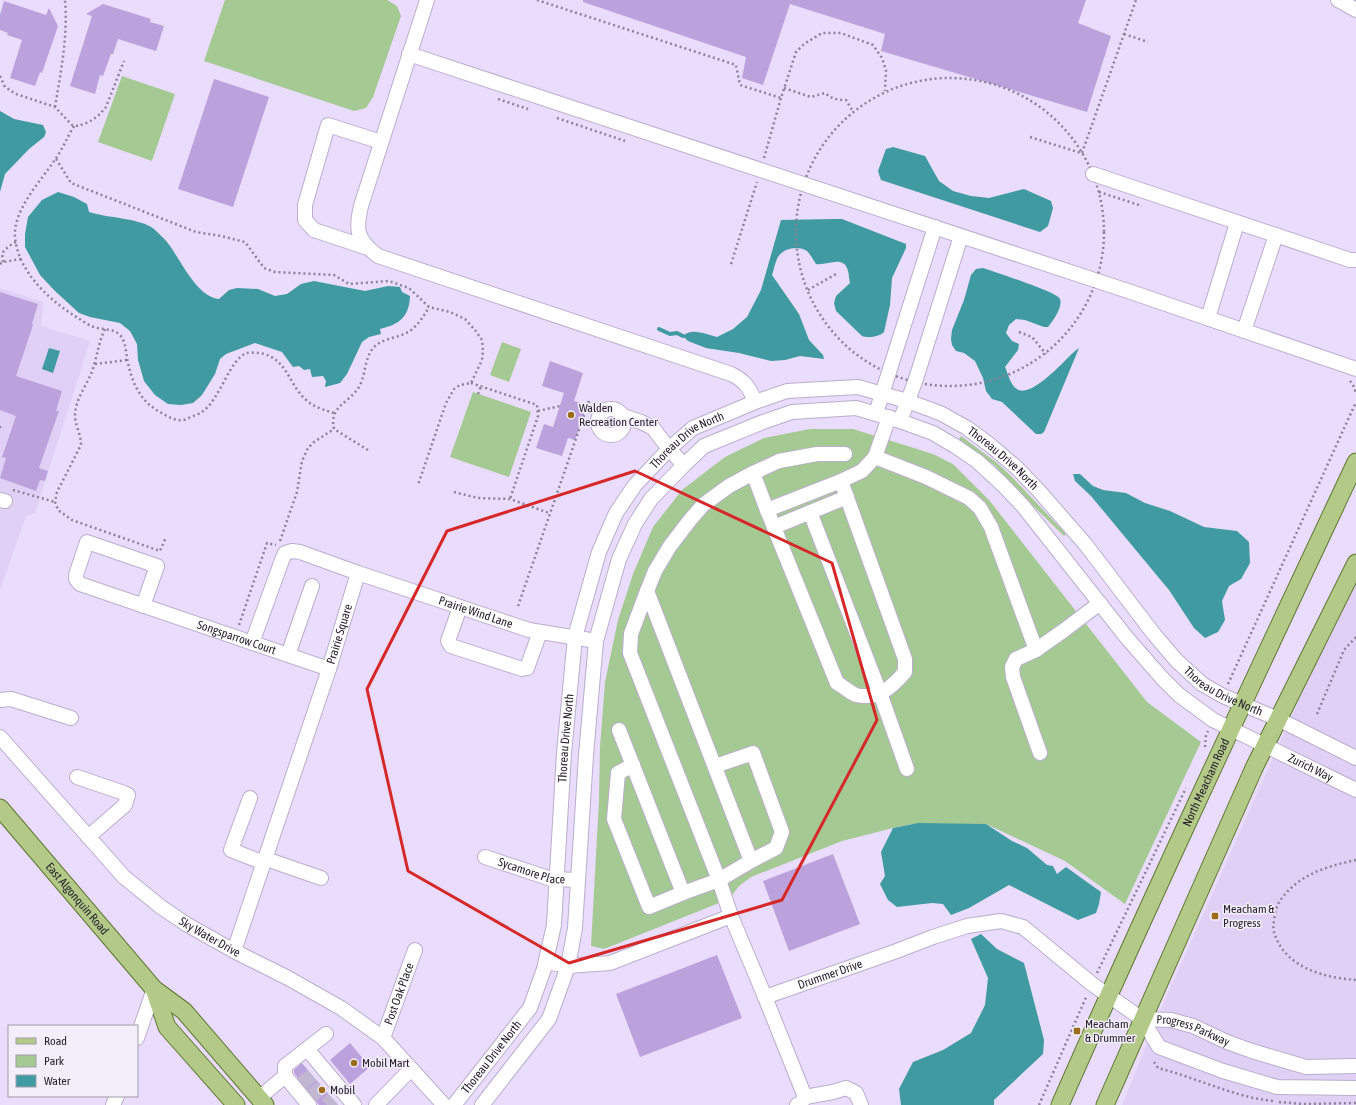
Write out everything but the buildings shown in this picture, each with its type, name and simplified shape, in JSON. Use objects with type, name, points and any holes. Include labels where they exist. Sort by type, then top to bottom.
[{"type":"main road","name":"North Meacham Road","points":[[1060,1105],[1108,996],[1242,704],[1356,462]]},
{"type":"main road","points":[[1105,1105],[1265,745],[1356,563]]},
{"type":"main road","name":"East Algonquin Road","points":[[0,808],[154,989],[184,1010],[262,1102]]},
{"type":"main road","name":"East Algonquin Road","points":[[154,989],[167,1027],[236,1105]]},
{"type":"street","points":[[427,0],[361,206],[357,223],[359,234],[368,248],[378,256],[731,374],[744,382],[755,402]]},
{"type":"street","points":[[1338,0],[1356,10]]},
{"type":"street","points":[[409,54],[1208,318],[1356,370]]},
{"type":"street","points":[[368,248],[314,230],[305,220],[305,205],[328,125],[381,142]]},
{"type":"street","points":[[1093,174],[1350,260],[1356,260]]},
{"type":"street","points":[[1208,318],[1238,222]]},
{"type":"street","points":[[888,417],[882,394],[934,227]]},
{"type":"street","points":[[1244,331],[1276,235]]},
{"type":"street","points":[[767,510],[841,481],[862,471],[875,457],[888,417],[907,401],[961,236]]},
{"type":"street","name":"Thoreau Drive North","points":[[454,1105],[530,1008],[546,962],[554,925],[564,753],[575,637],[599,552],[616,514],[635,485],[669,449],[693,428],[755,402],[787,391],[858,386],[907,401],[942,414],[967,428],[1017,468],[1086,545],[1134,609],[1176,660],[1202,684],[1223,696],[1278,719]]},
{"type":"street","name":"Thoreau Drive North","points":[[482,1105],[549,1019],[568,966],[575,928],[586,755],[596,641],[619,559],[635,524],[652,499],[704,446],[792,412],[856,408],[888,417],[933,433],[955,446],[977,462],[1002,484],[1023,506],[1127,638],[1179,695],[1213,720],[1265,745]]},
{"type":"street","points":[[623,416],[641,422],[652,428],[684,465]]},
{"type":"street","points":[[845,454],[817,454],[779,461],[729,486],[703,505],[670,546],[655,571],[631,634],[630,653],[719,880],[731,916],[765,997],[801,1103],[846,1088],[856,1093],[861,1105]]},
{"type":"street","points":[[875,457],[969,498],[980,508],[991,527],[1036,650]]},
{"type":"street","points":[[753,473],[837,683],[855,694],[873,696],[891,688],[905,672],[905,659],[841,481]]},
{"type":"street","points":[[774,527],[847,497]]},
{"type":"street","points":[[810,512],[880,693],[907,769]]},
{"type":"street","name":"Songsparrow Court","points":[[143,606],[157,566],[87,542],[76,576],[77,582],[143,606],[329,669]]},
{"type":"street","points":[[252,643],[285,553],[300,552],[358,573]]},
{"type":"street","name":"Prairie Wind Lane","points":[[358,573],[530,630],[596,641]]},
{"type":"street","name":"Prairie Square","points":[[265,861],[329,669],[358,573]]},
{"type":"street","points":[[288,655],[312,586]]},
{"type":"street","points":[[647,591],[751,861]]},
{"type":"street","points":[[1040,753],[1013,677],[1012,667],[1016,660],[1036,650],[1100,603]]},
{"type":"street","points":[[460,607],[448,641],[451,646],[522,669],[527,668],[540,632]]},
{"type":"street","points":[[0,700],[11,699],[71,718]]},
{"type":"street","points":[[1278,719],[1356,758]]},
{"type":"street","points":[[619,730],[683,893]]},
{"type":"street","name":"Sky Water Drive","points":[[0,737],[124,877],[161,907],[186,924],[341,1008],[383,1038],[444,1105]]},
{"type":"street","name":"Zurich Way","points":[[1265,745],[1356,790]]},
{"type":"street","points":[[633,765],[618,772],[614,819],[649,907],[719,880],[776,848],[782,832],[753,753],[715,766]]},
{"type":"street","points":[[77,778],[128,795],[125,805],[88,837]]},
{"type":"street","points":[[250,798],[231,850],[321,878]]},
{"type":"street","name":"Sycamore Place","points":[[485,858],[550,879],[578,880]]},
{"type":"street","points":[[234,951],[265,861]]},
{"type":"street","points":[[546,962],[568,966],[610,963],[731,916]]},
{"type":"street","name":"Drummer Drive","points":[[765,997],[967,926],[1001,921],[1023,927],[1092,984],[1142,1019]]},
{"type":"street","name":"Post Oak Place","points":[[383,1038],[415,950]]},
{"type":"street","points":[[138,1035],[154,989]]},
{"type":"street","name":"Progress Parkway","points":[[1142,1019],[1171,1020],[1193,1026],[1227,1042],[1306,1067],[1356,1066]]},
{"type":"street","name":"Progress Parkway","points":[[1142,1019],[1159,1047],[1223,1071],[1277,1087],[1356,1088]]},
{"type":"street","points":[[262,1102],[285,1076],[285,1066],[326,1034]]},
{"type":"street","points":[[306,1049],[316,1070],[327,1083],[338,1095],[354,1105]]},
{"type":"street","points":[[376,1105],[411,1069]]},
{"type":"street","points":[[285,1076],[298,1087],[309,1101]]},
{"type":"path","points":[[55,107],[63,60],[66,19],[65,0]]},
{"type":"path","points":[[537,0],[736,65],[740,85],[781,98],[796,52],[804,44],[822,32],[841,33],[873,45],[882,58],[886,70],[886,91]]},
{"type":"path","points":[[1082,154],[1136,0]]},
{"type":"path","points":[[1124,34],[1148,42]]},
{"type":"path","points":[[74,126],[89,122],[98,116],[106,107],[124,61]]},
{"type":"path","points":[[0,76],[5,87],[16,94],[55,107],[74,126]]},
{"type":"path","points":[[889,373],[863,359],[829,328],[812,301],[803,277],[796,238],[797,216],[803,184],[811,161],[830,132],[852,110],[894,87],[940,78],[973,79],[1000,87],[1038,103],[1067,133],[1082,154],[1098,184],[1103,220],[1102,258],[1096,281],[1087,303],[1063,340],[1046,354],[1014,372],[982,384],[958,387],[914,382]]},
{"type":"path","points":[[784,88],[811,97],[825,93],[831,98],[846,100],[852,110]]},
{"type":"path","points":[[74,126],[56,159],[24,204],[18,216],[15,235],[21,259],[24,267],[40,287],[63,309],[94,327],[114,331],[119,334],[123,340],[130,374],[136,388],[153,409],[172,419],[183,420],[202,413],[218,395],[230,371],[239,358],[248,353],[261,353],[274,358],[283,366],[304,398],[312,405],[334,413]]},
{"type":"path","points":[[1030,137],[1082,154]]},
{"type":"path","points":[[56,159],[71,184],[196,232],[245,242],[264,268],[275,272],[334,275],[349,284],[389,281],[409,288],[430,307],[450,312],[465,320],[482,340],[482,360],[471,382]]},
{"type":"path","points":[[16,242],[2,253],[2,263],[21,259]]},
{"type":"path","points":[[808,290],[836,274]]},
{"type":"path","points":[[368,450],[334,429],[332,422],[335,410],[360,386],[370,352],[375,346],[409,332],[418,324],[430,307]]},
{"type":"path","points":[[106,329],[99,344],[95,364],[77,404],[75,417],[81,445],[57,492],[55,502],[58,510],[72,520],[160,551],[166,537]]},
{"type":"path","points":[[1019,332],[1032,338],[1046,354]]},
{"type":"path","points":[[95,364],[128,360]]},
{"type":"path","points":[[418,485],[446,402],[454,389],[460,385],[471,382],[537,406],[538,416],[510,499]]},
{"type":"path","points":[[478,394],[481,386]]},
{"type":"path","points":[[518,606],[589,401]]},
{"type":"path","points":[[1232,676],[1356,402]]},
{"type":"path","points":[[538,411],[560,406]]},
{"type":"path","points":[[0,426],[0,431]]},
{"type":"path","points":[[235,637],[267,543],[278,545],[297,492],[302,460],[308,448],[314,442],[334,429]]},
{"type":"path","points":[[454,492],[478,498],[510,499],[549,513]]},
{"type":"path","points":[[4,496],[55,502]]},
{"type":"path","points":[[1317,714],[1344,650],[1356,638]]},
{"type":"path","points":[[1202,754],[1206,747],[1206,735]]},
{"type":"path","points":[[1104,957],[1189,782]]},
{"type":"path","points":[[1356,860],[1330,866],[1317,871],[1298,882],[1282,898],[1277,906],[1273,929],[1284,952],[1294,961],[1309,970],[1344,979],[1356,980]]},
{"type":"path","points":[[1039,1105],[1077,1017]]},
{"type":"highlighted area","points":[[635,471],[832,563],[877,720],[782,900],[569,963],[408,871],[367,689],[447,531]]},
{"type":"shaded area","points":[[0,288],[43,302],[41,326],[90,341],[35,513],[26,516],[0,590]]},
{"type":"shaded area","points":[[1356,571],[1356,1105],[1122,1105],[1162,1007]]},
{"type":"green space","points":[[225,0],[387,0],[397,6],[401,16],[373,97],[366,108],[354,111],[204,61]]},
{"type":"green space","points":[[122,76],[175,94],[152,161],[98,142]]},
{"type":"green space","points":[[502,342],[521,349],[509,382],[490,375]]},
{"type":"green space","points":[[473,392],[531,412],[509,477],[450,457]]},
{"type":"green space","points":[[810,429],[853,429],[933,454],[953,464],[989,500],[1147,702],[1201,742],[1125,904],[1065,861],[986,824],[912,824],[842,841],[751,877],[739,886],[729,899],[604,949],[591,946],[599,800],[600,747],[605,682],[618,620],[633,574],[653,527],[682,490],[725,457],[764,438]]},
{"type":"green space","points":[[961,436],[997,463],[1011,476],[1066,534],[1064,536],[994,465],[959,439]]},
{"type":"water","points":[[0,111],[14,119],[43,125],[46,132],[44,137],[29,149],[5,174],[0,192]]},
{"type":"water","points":[[893,147],[925,156],[939,181],[953,191],[971,196],[989,198],[1024,189],[1051,201],[1053,208],[1048,226],[1040,232],[881,180],[878,171],[886,149]]},
{"type":"water","points":[[58,192],[74,197],[87,204],[89,212],[132,220],[148,225],[154,229],[167,242],[189,276],[203,292],[211,297],[219,299],[229,290],[237,288],[258,289],[275,296],[287,294],[301,284],[314,281],[365,291],[388,286],[400,287],[402,292],[410,296],[408,309],[398,322],[380,329],[381,334],[369,337],[362,342],[347,374],[340,383],[325,387],[326,381],[323,376],[312,377],[310,369],[304,370],[299,366],[293,367],[282,352],[255,343],[226,354],[220,359],[215,374],[202,395],[193,403],[181,405],[168,404],[155,395],[144,381],[138,360],[137,344],[130,331],[120,323],[90,317],[79,313],[40,275],[25,247],[25,234],[28,217],[42,200]]},
{"type":"water","points":[[842,219],[906,244],[906,248],[892,278],[890,305],[884,332],[882,334],[873,337],[862,336],[836,311],[834,303],[836,296],[850,283],[848,271],[843,263],[835,262],[816,264],[810,254],[804,249],[791,248],[780,254],[776,261],[772,275],[799,314],[809,340],[823,355],[824,359],[800,356],[785,360],[771,361],[739,353],[706,348],[688,341],[683,336],[687,333],[695,332],[717,337],[733,329],[747,317],[761,290],[781,220]]},
{"type":"water","points":[[983,268],[1038,287],[1057,296],[1061,302],[1055,318],[1048,327],[1025,320],[1016,319],[1009,325],[1006,333],[1012,341],[1019,344],[1018,350],[1005,367],[1011,382],[1017,389],[1023,391],[1031,389],[1039,384],[1079,348],[1044,432],[1041,434],[1036,434],[1002,402],[992,399],[986,391],[983,378],[975,361],[964,353],[956,351],[952,345],[952,330],[964,300],[971,275],[976,269]]},
{"type":"water","points":[[49,348],[60,351],[53,373],[42,369]]},
{"type":"water","points":[[1073,474],[1080,474],[1093,486],[1103,490],[1126,493],[1145,503],[1170,511],[1204,527],[1237,531],[1249,542],[1250,563],[1241,579],[1229,586],[1222,601],[1225,620],[1218,632],[1205,638],[1194,628],[1169,590],[1091,496],[1075,481]]},
{"type":"water","points":[[918,823],[986,824],[1012,841],[1027,848],[1047,865],[1053,866],[1057,874],[1066,867],[1101,892],[1096,913],[1078,920],[1009,885],[969,908],[951,915],[943,904],[932,903],[897,907],[888,900],[880,884],[885,876],[881,852],[893,828]]},
{"type":"water","points":[[981,934],[997,949],[1024,963],[1044,1040],[1043,1054],[994,1100],[994,1105],[901,1105],[899,1089],[913,1062],[943,1050],[971,1033],[985,1005],[988,978],[971,939]]},
{"type":"waterway","points":[[659,329],[670,334],[677,333],[683,336]]},
{"type":"tunnel","points":[[301,1084],[312,1075]]},
{"type":"tunnel","points":[[311,1096],[322,1087]]},
{"type":"tunnel","points":[[327,1105],[333,1099]]},
{"type":"place","name":"Walden Recreation Center","points":[[571,415]]},
{"type":"place","name":"Meacham & Progress","points":[[1215,916]]},
{"type":"place","name":"Meacham & Drummer","points":[[1077,1031]]},
{"type":"place","name":"Mobil Mart","points":[[354,1063]]},
{"type":"place","name":"Mobil","points":[[322,1090]]}]
